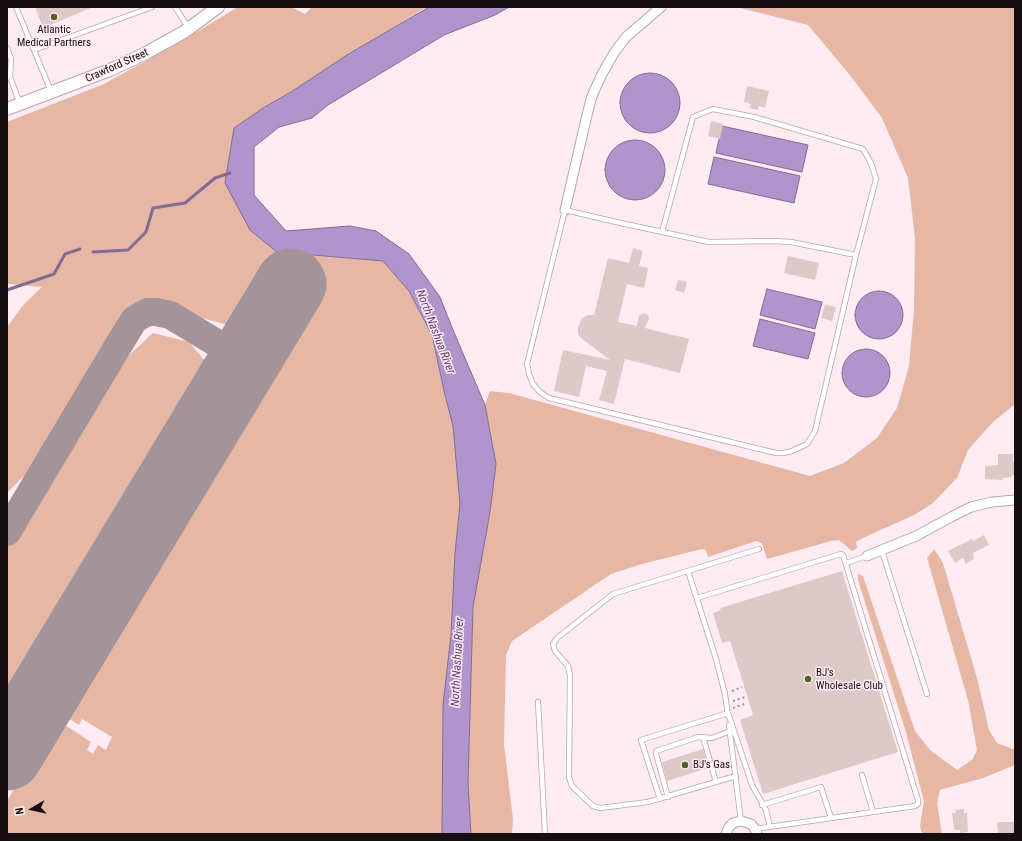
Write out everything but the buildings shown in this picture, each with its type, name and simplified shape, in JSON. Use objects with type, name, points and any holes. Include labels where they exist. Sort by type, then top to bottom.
[{"type":"main road","name":"Crawford Street","points":[[7,109],[110,70],[146,53],[189,28],[212,9]]},
{"type":"street","points":[[565,210],[592,96],[602,74],[614,53],[626,37],[661,7]]},
{"type":"street","points":[[867,556],[916,536],[971,507],[992,502],[1015,500]]},
{"type":"street","points":[[726,834],[728,827],[733,823],[741,821],[751,824],[756,831]]},
{"type":"lane","points":[[16,7],[52,92]]},
{"type":"lane","points":[[34,50],[152,7]]},
{"type":"lane","points":[[175,7],[189,28]]},
{"type":"lane","points":[[7,48],[11,59],[9,66],[10,77],[20,104]]},
{"type":"lane","points":[[662,232],[693,117],[713,109],[754,117],[863,149],[871,163],[876,179],[856,255],[815,431],[807,444],[801,448],[784,453],[776,453],[549,398],[533,384],[527,364],[565,210],[662,232],[709,242],[791,242],[856,255]]},
{"type":"lane","points":[[736,776],[648,802],[596,808],[593,806],[572,786],[568,773],[570,675],[568,666],[555,651],[553,644],[557,638],[613,594],[759,549]]},
{"type":"lane","points":[[882,551],[927,694]]},
{"type":"lane","points":[[697,598],[841,554],[843,555],[918,804],[915,806],[770,827],[756,831]]},
{"type":"lane","points":[[846,563],[867,556]]},
{"type":"lane","points":[[688,571],[716,659],[732,730],[752,785],[768,814],[770,827]]},
{"type":"lane","points":[[538,702],[544,834]]},
{"type":"lane","points":[[660,799],[641,740],[727,711]]},
{"type":"lane","points":[[668,797],[656,751],[698,737],[712,738],[732,730]]},
{"type":"lane","points":[[732,730],[741,821]]},
{"type":"lane","points":[[702,737],[716,782]]},
{"type":"lane","points":[[862,775],[873,812]]},
{"type":"lane","points":[[762,805],[821,787],[831,818]]},
{"type":"path","points":[[724,693],[742,687]]},
{"type":"path","points":[[726,704],[745,697]]},
{"type":"path","points":[[727,711],[747,703]]},
{"type":"shaded area","points":[[238,7],[291,7],[305,14],[312,7],[429,7],[423,9],[263,108],[234,128],[225,183],[278,253],[383,261],[409,291],[432,335],[453,426],[460,504],[455,553],[451,635],[443,705],[442,834],[7,834],[7,801],[56,719],[91,742],[87,750],[93,754],[98,745],[106,750],[112,737],[82,719],[79,725],[60,713],[313,295],[270,270],[235,327],[195,316],[169,305],[159,303],[151,302],[134,309],[128,313],[123,320],[26,474],[7,493],[7,327],[24,304],[42,287],[7,284],[7,122],[104,84],[178,43]]},
{"type":"shaded area","points":[[736,7],[1015,7],[1015,404],[993,422],[968,450],[957,478],[933,503],[914,515],[856,542],[857,548],[852,551],[839,540],[767,559],[762,543],[756,541],[708,557],[706,550],[702,549],[642,564],[611,574],[512,641],[506,655],[504,744],[513,820],[512,834],[471,834],[468,783],[473,607],[490,512],[496,464],[485,405],[490,391],[509,393],[810,476],[844,463],[877,438],[897,408],[909,366],[914,309],[915,238],[908,178],[882,118],[849,74],[808,25]]},
{"type":"shaded area","points":[[153,333],[189,342],[211,368],[7,707],[7,547],[76,433],[127,357]]},
{"type":"shaded area","points":[[934,549],[943,563],[977,678],[989,730],[997,743],[1015,750],[1015,765],[983,778],[940,790],[937,803],[942,834],[922,834],[920,826],[924,801],[905,729],[858,580],[858,574],[863,576],[915,731],[930,750],[957,770],[973,759],[977,750],[968,700],[927,558]]},
{"type":"water","name":"North Nashua River","points":[[429,7],[509,7],[495,15],[444,35],[328,105],[312,118],[279,127],[254,147],[254,195],[286,231],[350,226],[376,231],[409,254],[440,297],[485,405],[496,464],[490,512],[473,607],[468,783],[471,834],[442,834],[443,705],[451,635],[455,553],[460,504],[453,426],[432,335],[409,291],[383,261],[278,253],[250,230],[225,183],[234,128],[347,55]]},
{"type":"water","points":[[650,73],[666,78],[671,82],[675,87],[680,103],[675,119],[671,124],[666,128],[650,133],[634,128],[629,124],[625,119],[620,103],[625,87],[629,82],[634,78]]},
{"type":"water","points":[[722,126],[808,145],[802,172],[716,153]]},
{"type":"water","points":[[635,140],[651,145],[656,149],[660,154],[665,170],[660,186],[656,191],[651,195],[635,200],[619,195],[614,191],[610,186],[605,170],[610,154],[614,149],[619,145]]},
{"type":"water","points":[[714,157],[800,176],[794,203],[708,184]]},
{"type":"water","points":[[767,289],[822,302],[815,329],[760,315]]},
{"type":"water","points":[[874,291],[884,291],[896,298],[903,310],[903,320],[896,332],[884,339],[874,339],[866,335],[859,328],[855,320],[855,310],[859,302],[866,295]]},
{"type":"water","points":[[760,319],[815,333],[808,359],[753,346]]},
{"type":"water","points":[[861,349],[871,349],[883,356],[890,368],[890,378],[883,390],[871,397],[861,397],[853,393],[846,386],[842,378],[842,368],[846,360],[853,353]]},
{"type":"waterway","points":[[93,252],[128,250],[146,232],[153,208],[185,203],[215,178],[230,173]]},
{"type":"waterway","points":[[7,290],[54,274],[65,254],[80,249]]},
{"type":"taxiway","points":[[7,532],[134,320],[148,312],[170,315],[220,345],[226,351],[232,368],[227,388]]},
{"type":"runway","points":[[7,755],[291,284]]},
{"type":"place","name":"Atlantic Medical Partners","points":[[54,17]]},
{"type":"place","name":"BJ's Wholesale Club","points":[[808,679]]},
{"type":"place","name":"BJ's Gas","points":[[685,765]]}]
